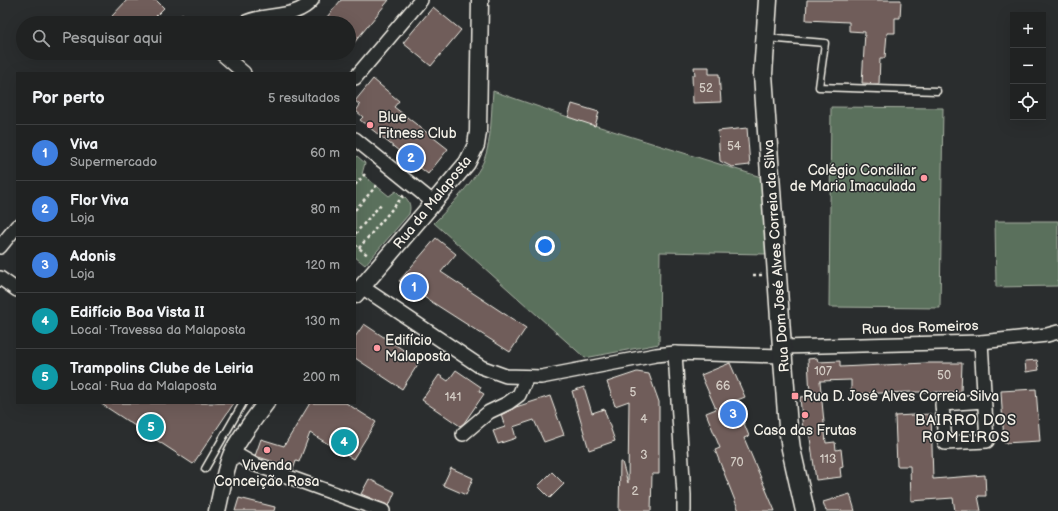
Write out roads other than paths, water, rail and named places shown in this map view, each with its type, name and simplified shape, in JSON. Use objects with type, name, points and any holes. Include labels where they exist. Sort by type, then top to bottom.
[{"type":"main road","name":"Rua Dom José Alves Correia da Silva","points":[[768,0],[763,79],[782,352],[791,449],[805,511]]},
{"type":"street","points":[[269,16],[297,11],[312,0]]},
{"type":"street","points":[[356,77],[421,0]]},
{"type":"street","name":"Rua da Malaposta","points":[[358,291],[467,163],[476,145],[478,132],[480,0]]},
{"type":"street","points":[[229,60],[243,72]]},
{"type":"street","points":[[356,140],[433,202]]},
{"type":"street","points":[[0,247],[16,227]]},
{"type":"street","points":[[0,278],[16,289]]},
{"type":"street","name":"Rua dos Romeiros","points":[[358,291],[387,303],[481,367],[506,376],[527,378],[541,377],[656,355],[675,353],[782,352],[981,342],[1047,335],[1058,332]]},
{"type":"street","points":[[981,342],[987,441],[945,443],[942,404],[984,401]]},
{"type":"street","points":[[675,353],[684,511]]},
{"type":"street","points":[[463,434],[489,412],[508,403],[519,395],[527,378]]},
{"type":"street","points":[[217,511],[223,457],[243,420],[265,404]]},
{"type":"street","points":[[223,457],[253,464],[383,511]]},
{"type":"lane","points":[[765,38],[825,43],[819,87],[937,91]]},
{"type":"lane","points":[[243,404],[243,420]]},
{"type":"lane","points":[[205,469],[223,457]]},
{"type":"place","name":"Blue Fitness Club","points":[[370,125]]},
{"type":"place","name":"Flor Viva","points":[[411,158]]},
{"type":"place","name":"Colégio Conciliar de Maria Imaculada","points":[[924,178]]},
{"type":"place","name":"Viva","points":[[414,287]]},
{"type":"place","name":"Edifício Malaposta","points":[[377,348]]},
{"type":"place","name":"Rua D. José Alves Correia Silva","points":[[795,396]]},
{"type":"place","name":"Adonis","points":[[733,414]]},
{"type":"place","name":"Casa das Frutas","points":[[805,415]]},
{"type":"place","name":"Trampolins Clube de Leiria","points":[[151,427]]},
{"type":"place","name":"Edifício Boa Vista II","points":[[344,442]]},
{"type":"place","name":"Vivenda Conceição Rosa","points":[[267,450]]},
{"type":"district","name":"BAIRRO DOS ROMEIROS","points":[[966,428]]}]
